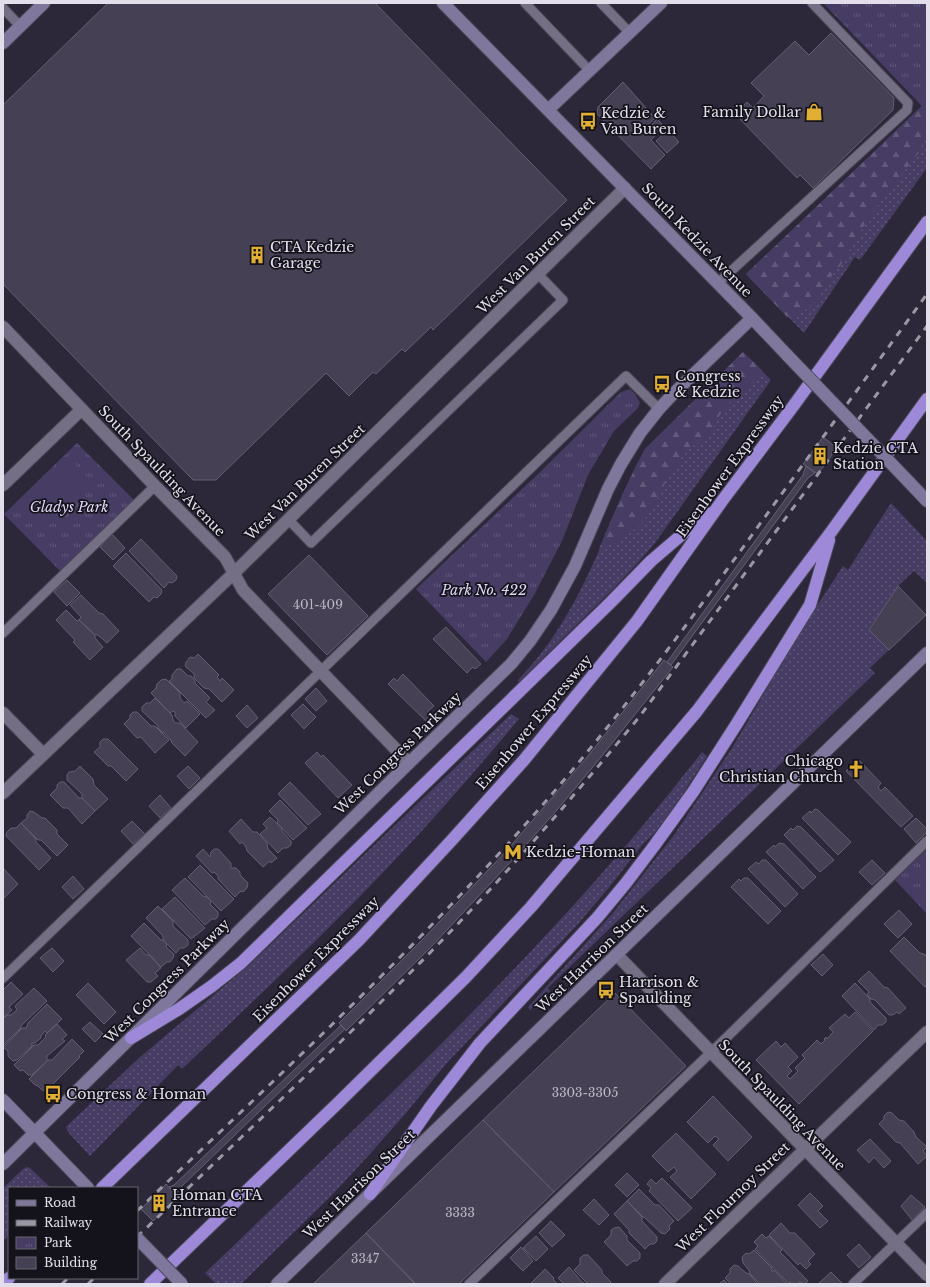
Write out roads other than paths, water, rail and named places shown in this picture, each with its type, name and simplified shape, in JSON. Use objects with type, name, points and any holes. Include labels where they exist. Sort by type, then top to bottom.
[{"type":"highway","name":"Eisenhower Expressway","points":[[103,1187],[359,940],[456,836],[524,760],[637,621],[722,501],[927,222]]},
{"type":"highway","points":[[150,1284],[461,982],[531,907],[697,711],[831,532],[927,398]]},
{"type":"highway","points":[[131,1038],[179,1009],[241,963],[606,608],[651,561],[722,501]]},
{"type":"highway","points":[[370,1194],[431,1106],[480,1043],[597,918],[626,883],[693,792],[810,605],[831,532]]},
{"type":"street","points":[[3,43],[44,3]]},
{"type":"street","name":"South Kedzie Avenue","points":[[443,3],[718,283],[927,501]]},
{"type":"street","points":[[548,110],[661,3]]},
{"type":"street","name":"West Van Buren Street","points":[[3,793],[234,573],[625,188]]},
{"type":"street","name":"West Congress Parkway","points":[[3,1164],[408,763],[511,664],[530,641],[551,610],[575,566],[602,502],[621,464],[640,434],[659,409],[673,394],[752,318]]},
{"type":"street","name":"South Spaulding Avenue","points":[[3,327],[81,410],[225,557],[243,590],[408,763]]},
{"type":"street","points":[[3,485],[81,410]]},
{"type":"street","name":"West Harrison Street","points":[[277,1284],[927,653]]},
{"type":"street","points":[[3,713],[43,754]]},
{"type":"street","name":"South Spaulding Avenue","points":[[617,955],[804,1150],[927,1275]]},
{"type":"street","name":"West Flournoy Street","points":[[665,1284],[927,1032]]},
{"type":"street","points":[[3,1100],[87,1187]]},
{"type":"street","points":[[138,1239],[182,1284]]},
{"type":"lane","points":[[525,3],[590,71]]},
{"type":"lane","points":[[601,3],[630,33]]},
{"type":"lane","points":[[718,283],[906,110],[908,103],[812,3]]},
{"type":"lane","points":[[3,8],[20,26]]},
{"type":"lane","points":[[288,519],[311,543],[563,300],[538,274]]},
{"type":"lane","points":[[3,978],[626,376],[659,409]]},
{"type":"lane","points":[[3,633],[155,486]]},
{"type":"lane","points":[[469,1284],[711,1052],[927,841]]},
{"type":"lane","points":[[853,1284],[927,1213]]},
{"type":"railway","points":[[138,1210],[346,1011],[397,960],[498,855],[546,801],[603,733],[684,628],[927,294]]},
{"type":"railway","points":[[138,1236],[376,1008],[453,929],[595,771],[640,716],[927,326]]},
{"type":"railway","points":[[62,1284],[67,1279]]},
{"type":"railway","points":[[88,1284],[93,1279]]},
{"type":"place","name":"Family Dollar","points":[[814,112]]},
{"type":"place","name":"Kedzie & Van Buren","points":[[588,121]]},
{"type":"place","name":"CTA Kedzie Garage","points":[[257,255]]},
{"type":"place","name":"Congress & Kedzie","points":[[662,384]]},
{"type":"place","name":"Kedzie CTA Station","points":[[820,456]]},
{"type":"place","name":"Chicago Christian Church","points":[[856,769]]},
{"type":"place","name":"Kedzie-Homan","points":[[513,852]]},
{"type":"place","name":"Harrison & Spaulding","points":[[606,990]]},
{"type":"place","name":"Congress & Homan","points":[[53,1094]]},
{"type":"place","name":"Homan CTA Entrance","points":[[159,1203]]},
{"type":"park label","name":"Gladys Park","points":[[69,507]]},
{"type":"park label","name":"Park No. 422","points":[[484,590]]}]
